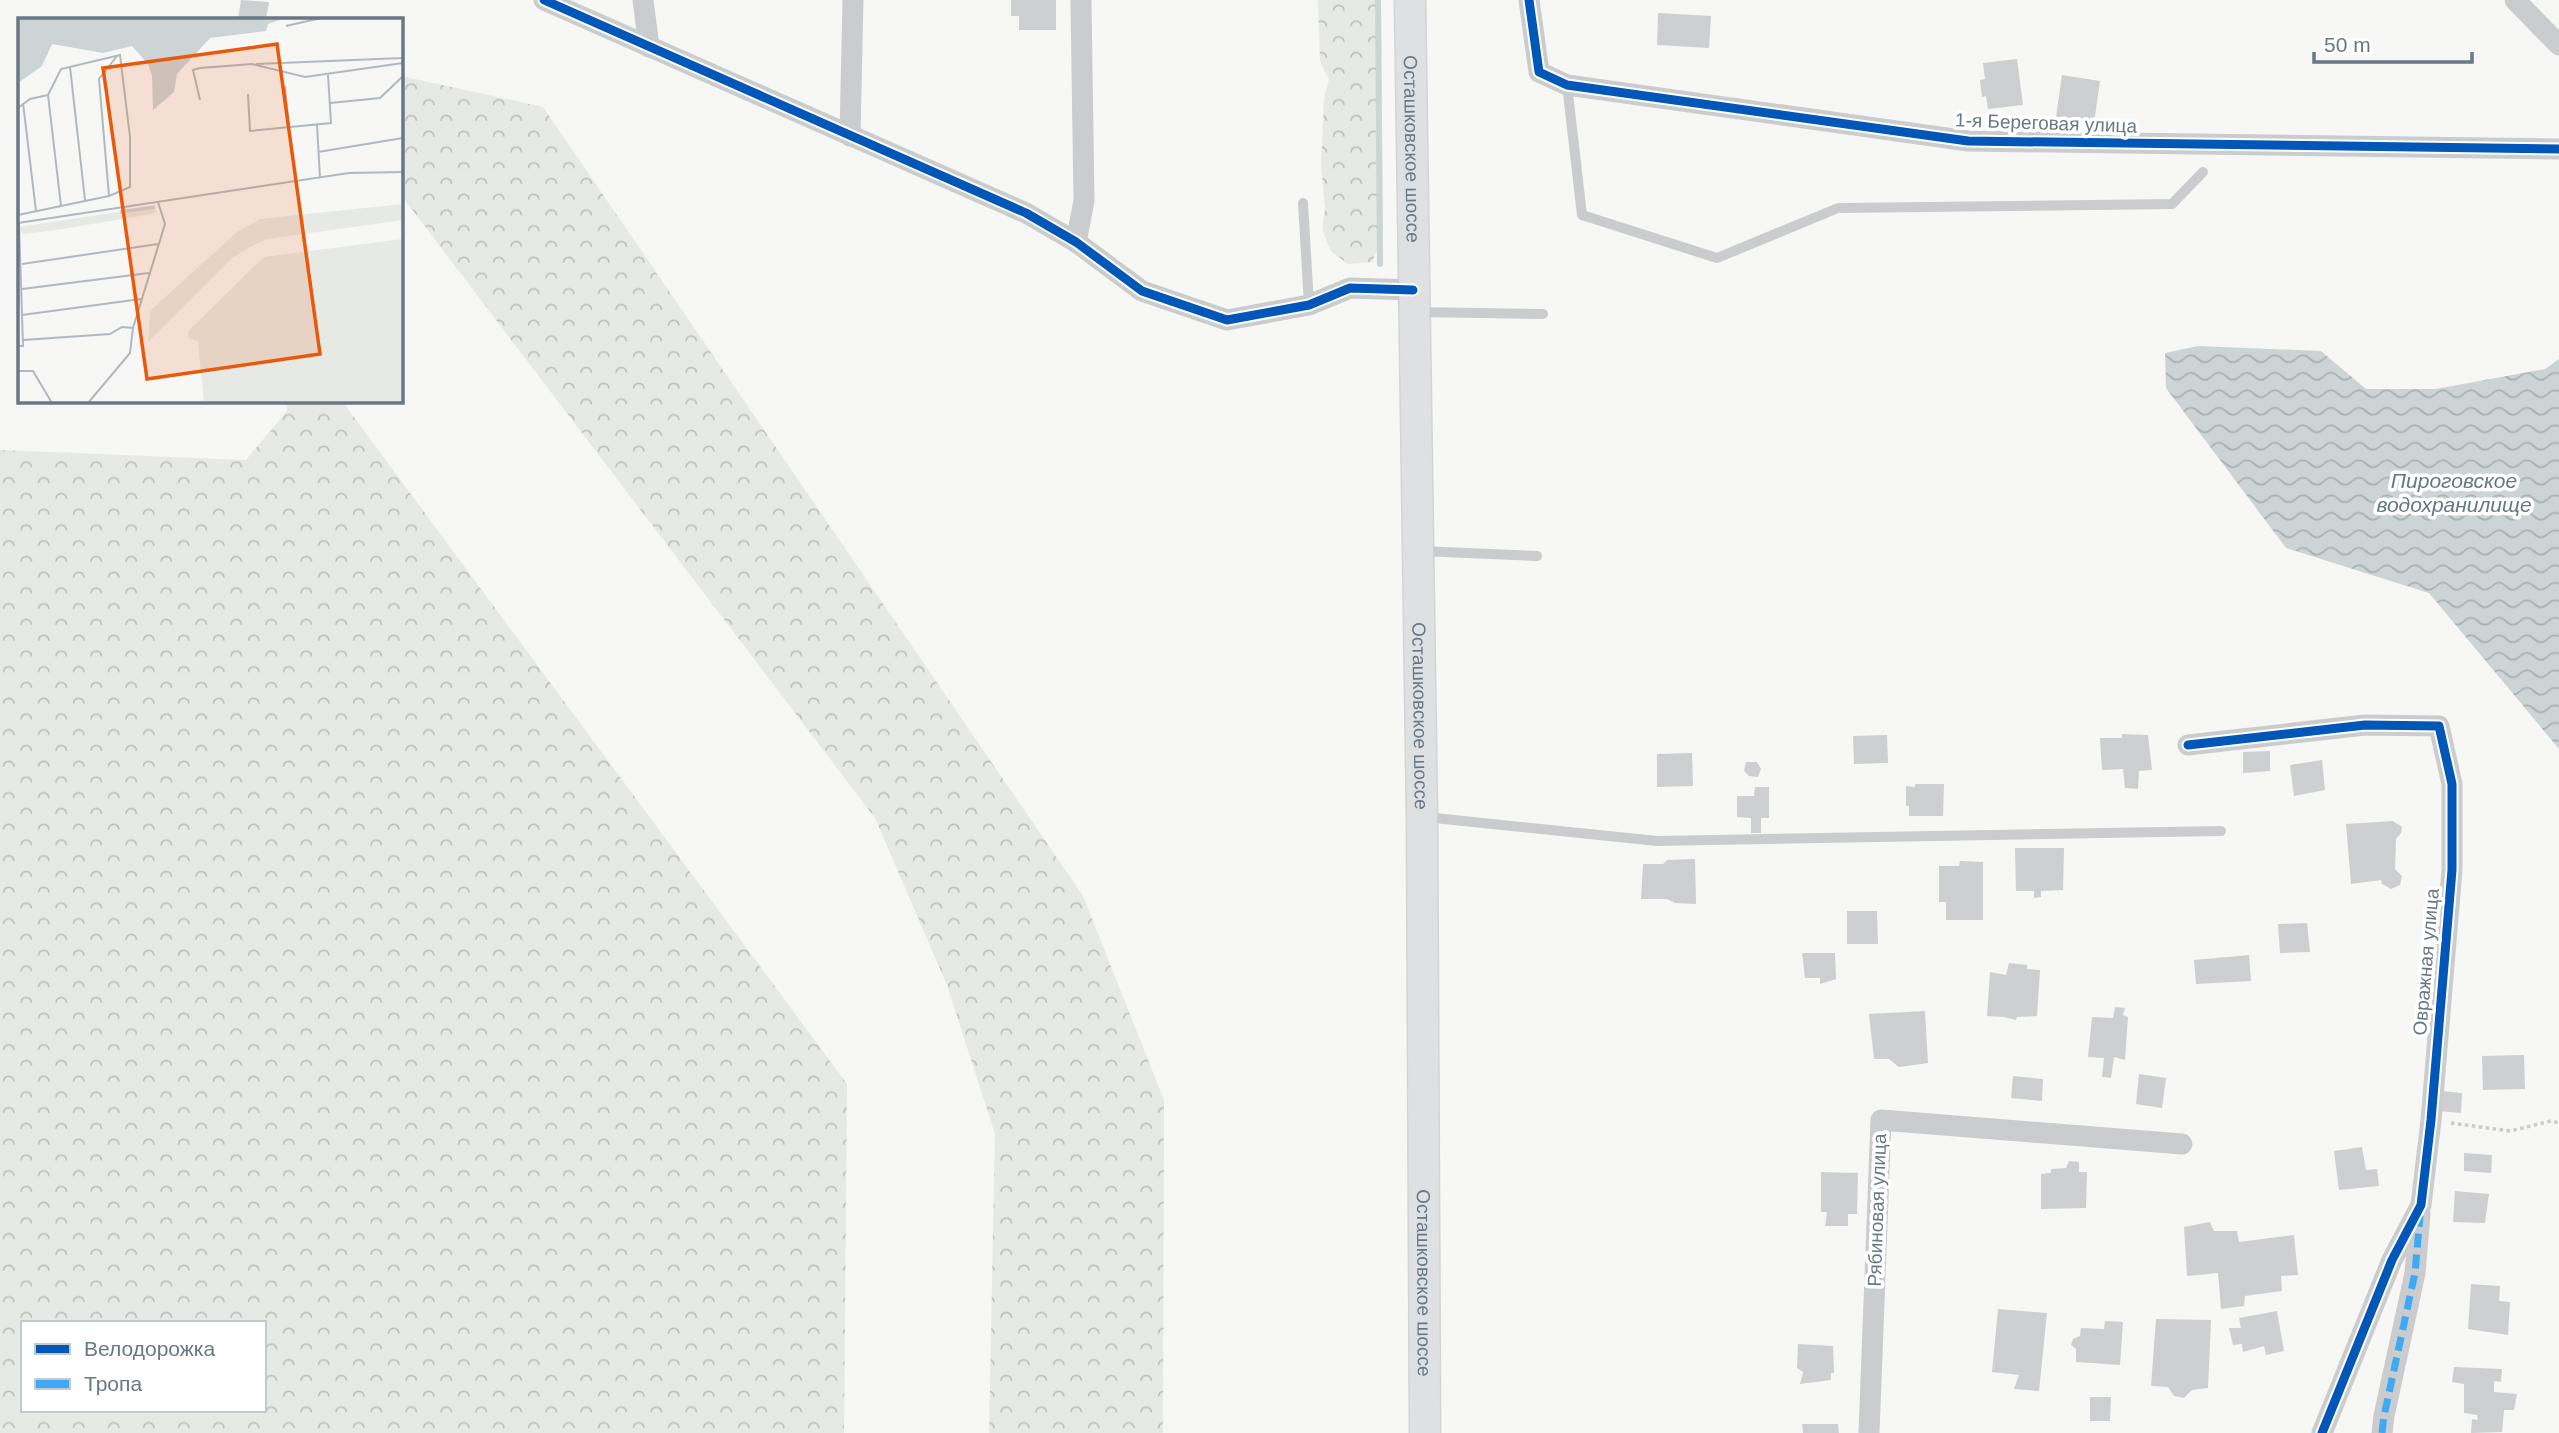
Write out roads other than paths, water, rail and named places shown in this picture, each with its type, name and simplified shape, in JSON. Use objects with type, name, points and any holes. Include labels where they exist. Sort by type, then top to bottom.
[{"type":"main road","name":"Осташковское шоссе","points":[[1410,0],[1422,817],[1425,1433]]},
{"type":"street","points":[[544,0],[1026,213],[1076,242],[1142,291],[1227,320],[1309,305],[1350,288],[1413,301]]},
{"type":"street","points":[[643,0],[649,47]]},
{"type":"street","points":[[850,136],[853,0]]},
{"type":"street","points":[[1076,242],[1084,201],[1081,0]]},
{"type":"street","name":"1-я Береговая улица","points":[[1529,0],[1539,72],[1567,85],[1968,141],[2559,149]]},
{"type":"street","points":[[2515,0],[2559,45]]},
{"type":"street","name":"Овражная улица","points":[[2188,744],[2365,725],[2439,726],[2452,784],[2452,870],[2431,1120],[2421,1205],[2392,1260],[2322,1433]]},
{"type":"street","name":"Рябиновая улица","points":[[1869,1433],[1881,1120],[2182,1144]]},
{"type":"street","points":[[2382,1433],[2416,1273],[2421,1205]]},
{"type":"lane","points":[[1567,85],[1582,215],[1717,258],[1838,208],[2172,204],[2203,172]]},
{"type":"lane","points":[[1303,203],[1309,305]]},
{"type":"lane","points":[[1413,301],[1543,314]]},
{"type":"lane","points":[[1417,551],[1537,556]]},
{"type":"lane","points":[[1422,817],[1657,841],[2221,831]]},
{"type":"water","name":"Пироговское водохранилище","points":[[2198,346],[2321,351],[2366,389],[2436,389],[2545,369],[2559,359],[2559,749],[2429,593],[2286,548],[2166,388],[2165,353]]},
{"type":"waterway","points":[[1378,0],[1380,264]]}]
